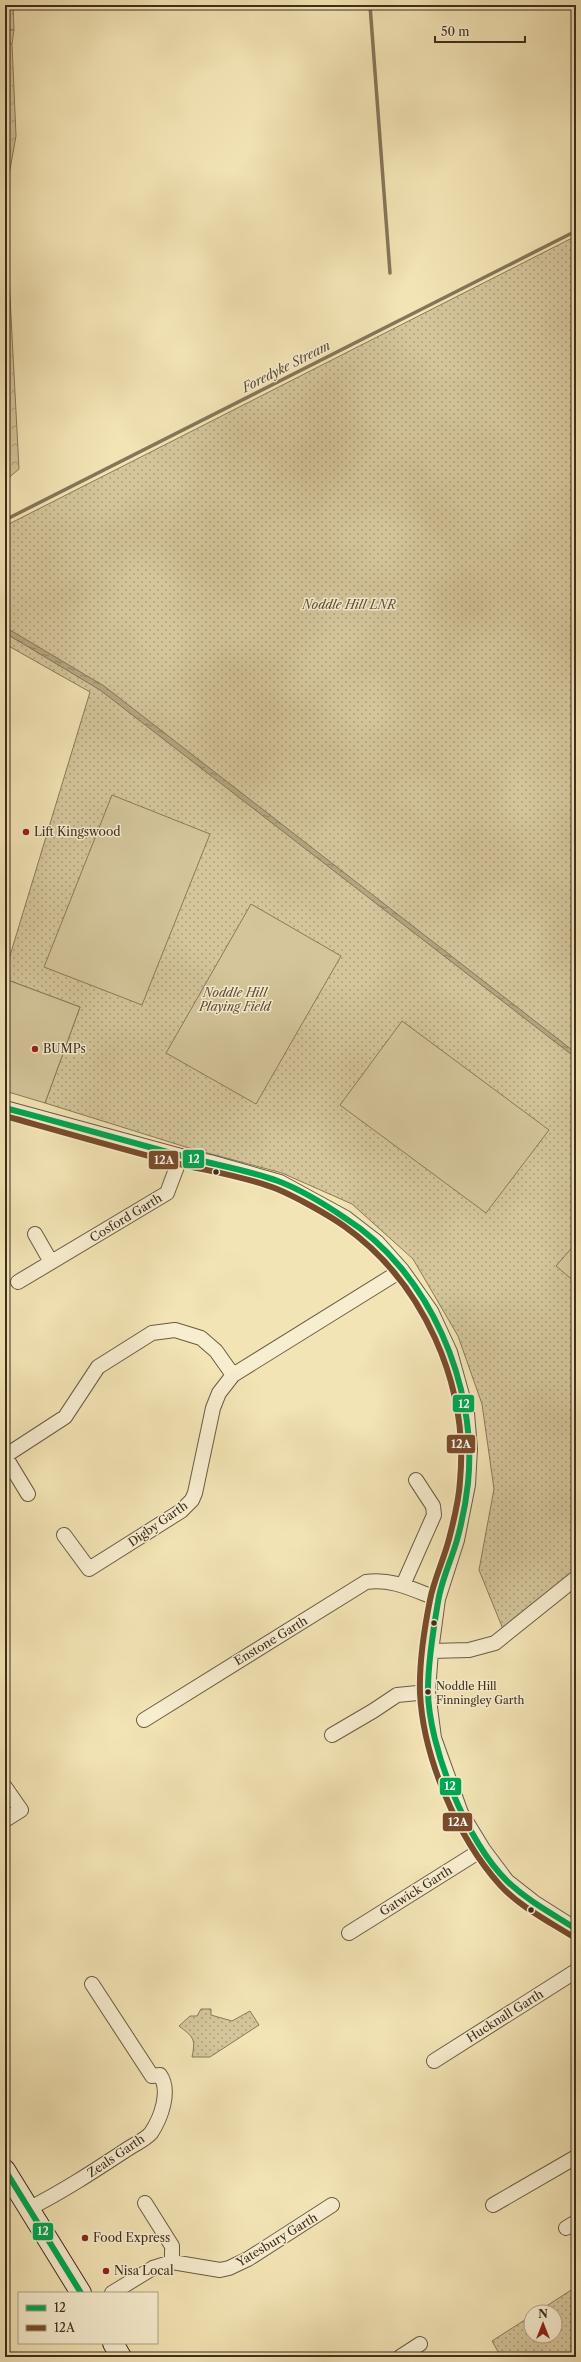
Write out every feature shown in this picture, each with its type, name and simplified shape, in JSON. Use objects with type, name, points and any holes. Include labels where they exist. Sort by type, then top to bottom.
[{"type":"street","points":[[5,1108],[280,1182],[346,1218],[377,1242],[402,1270],[431,1311],[450,1352],[467,1413],[470,1449],[468,1485],[457,1540],[438,1599],[431,1651],[428,1692],[434,1738],[461,1813],[483,1849],[507,1881],[535,1903],[576,1929]]},
{"type":"street","name":"Cosford Garth","points":[[18,1282],[168,1193],[181,1156]]},
{"type":"street","points":[[35,1234],[51,1262]]},
{"type":"street","name":"Digby Garth","points":[[64,1535],[89,1570],[187,1506],[195,1493],[213,1408],[218,1393],[233,1375],[402,1270]]},
{"type":"street","points":[[28,1494],[6,1456],[65,1417],[98,1367],[152,1333],[175,1330],[201,1338],[216,1351],[233,1375]]},
{"type":"street","points":[[403,1585],[434,1515],[433,1506],[416,1480]]},
{"type":"street","points":[[431,1651],[469,1650],[495,1643],[576,1578]]},
{"type":"street","name":"Enstone Garth","points":[[144,1720],[366,1582],[379,1580],[403,1585],[438,1599]]},
{"type":"street","points":[[332,1735],[373,1711],[397,1694],[428,1692]]},
{"type":"street","points":[[5,1787],[21,1810],[5,1820]]},
{"type":"street","name":"Gatwick Garth","points":[[349,1933],[483,1849]]},
{"type":"street","name":"Hucknall Garth","points":[[434,2061],[576,1971]]},
{"type":"street","name":"Zeals Garth","points":[[28,2209],[82,2179],[150,2134],[162,2110],[164,2096],[163,2080],[160,2075],[152,2076],[92,1984]]},
{"type":"street","points":[[493,2205],[576,2157]]},
{"type":"street","points":[[5,2170],[80,2292]]},
{"type":"street","points":[[145,2203],[172,2246],[172,2262]]},
{"type":"street","name":"Yatesbury Garth","points":[[114,2292],[153,2268],[172,2262],[220,2270],[229,2268],[248,2259],[332,2205]]},
{"type":"street","points":[[114,2344],[121,2357]]},
{"type":"street","points":[[400,2357],[420,2344]]},
{"type":"green space","points":[[5,5],[13,5],[14,30],[5,29]]},
{"type":"green space","points":[[5,29],[14,30],[12,44],[5,42]]},
{"type":"green space","points":[[5,42],[12,44],[16,136],[5,197]]},
{"type":"green space","points":[[5,201],[19,469],[6,480],[5,479]]},
{"type":"green space","points":[[576,236],[576,1587],[524,1623],[507,1639],[479,1570],[494,1489],[482,1404],[458,1336],[413,1259],[352,1204],[282,1173],[189,1148],[45,1103],[80,1007],[5,979],[5,972],[90,692],[5,644],[5,526]]},
{"type":"green space","points":[[112,795],[210,834],[142,1005],[44,967]]},
{"type":"green space","name":"Noddle Hill Playing Field","points":[[251,904],[341,956],[256,1104],[166,1053]]},
{"type":"green space","name":"BUMPs","points":[[5,979],[80,1007],[45,1103],[5,1091]]},
{"type":"green space","points":[[402,1021],[549,1130],[486,1213],[340,1105]]},
{"type":"green space","points":[[576,1243],[576,1283],[556,1266]]},
{"type":"green space","points":[[201,2009],[211,2009],[211,2015],[232,2021],[250,2011],[259,2025],[210,2057],[192,2057],[194,2046],[192,2038],[179,2026],[190,2016],[197,2016]]},
{"type":"green space","points":[[576,2287],[576,2357],[501,2357],[492,2341],[523,2321],[523,2344],[563,2344],[563,2304],[549,2304]]},
{"type":"water","points":[[5,627],[104,686],[576,1053],[576,1058],[100,690],[5,633]]},
{"type":"waterway","points":[[370,5],[390,273]]},
{"type":"waterway","name":"Foredyke Stream","points":[[5,520],[576,231]]},
{"type":"transit line","name":"12","points":[[5,1108],[188,1158],[253,1173],[286,1184],[345,1218],[375,1241],[401,1268],[423,1299],[442,1334],[456,1370],[465,1408],[469,1446],[468,1483],[464,1512],[457,1540],[439,1594],[431,1646],[428,1690],[430,1713],[435,1738],[443,1765],[465,1819],[478,1843],[493,1865],[516,1889],[576,1929]]},
{"type":"transit line","name":"12A","points":[[5,1116],[175,1163],[264,1184],[285,1192],[337,1221],[372,1249],[397,1276],[418,1306],[435,1338],[448,1372],[457,1408],[461,1444],[460,1481],[453,1525],[432,1592],[422,1646],[420,1693],[428,1743],[435,1769],[445,1795],[470,1844],[484,1866],[500,1885],[516,1900],[534,1913],[572,1936]]},
{"type":"transit line","name":"12","points":[[5,2170],[80,2292]]},
{"type":"place","name":"Lift Kingswood","points":[[26,832]]},
{"type":"place","name":"BUMPs","points":[[35,1049]]},
{"type":"place","name":"Noddle Hill Finningley Garth","points":[[428,1692]]},
{"type":"place","name":"Food Express","points":[[85,2238]]},
{"type":"place","name":"Nisa Local","points":[[106,2271]]},
{"type":"park label","name":"Noddle Hill LNR","points":[[349,605]]}]
